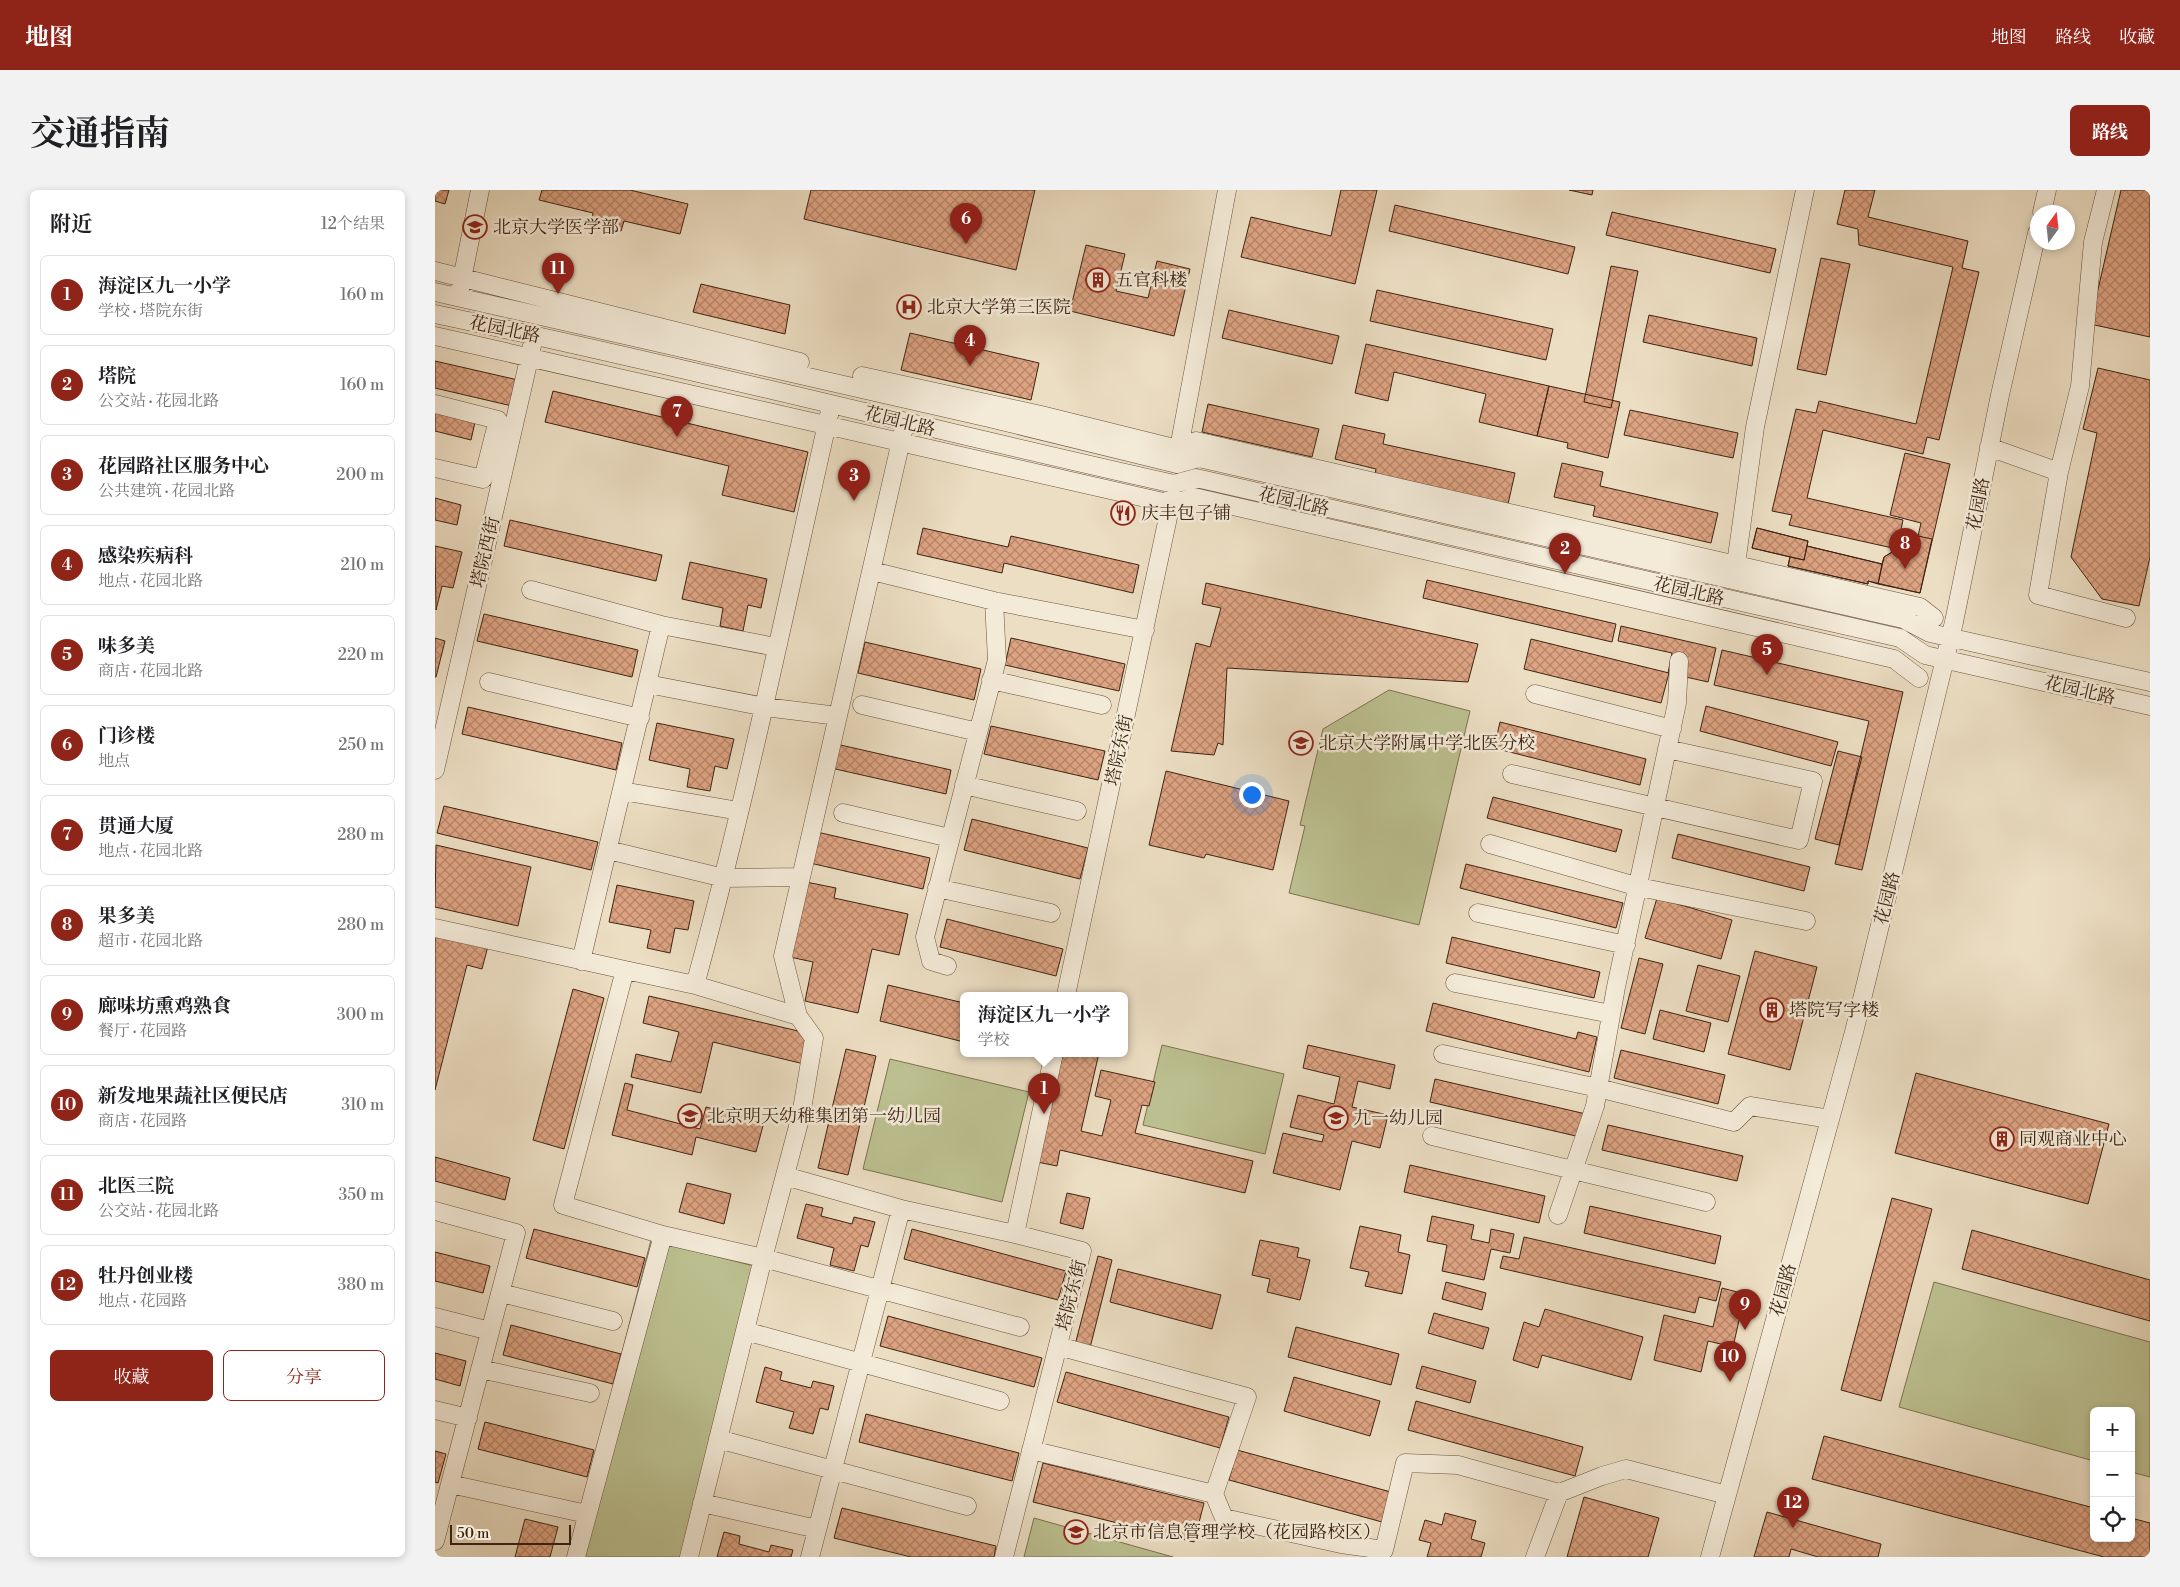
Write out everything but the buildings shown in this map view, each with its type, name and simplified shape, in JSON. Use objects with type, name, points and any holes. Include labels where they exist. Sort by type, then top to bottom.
[{"type":"street","points":[[459,297],[480,190]]},
{"type":"street","name":"塔院东街","points":[[1068,992],[1172,504],[1177,456],[1227,190]]},
{"type":"street","points":[[1731,572],[1755,427],[1805,190]]},
{"type":"street","points":[[2044,205],[2047,190]]},
{"type":"street","points":[[2106,190],[2093,242],[2080,386],[2059,472],[2037,594],[2126,618]]},
{"type":"street","name":"花园路","points":[[1710,1557],[1857,1022],[1951,637],[1989,447],[2033,250]]},
{"type":"street","points":[[435,271],[817,366],[1041,415],[1177,456],[1196,441],[1731,572],[1920,607],[1934,618]]},
{"type":"street","name":"花园北路","points":[[435,292],[970,413],[1177,456]]},
{"type":"street","name":"花园北路","points":[[435,314],[535,335],[1174,484],[1196,478],[1900,638],[1925,655],[2150,706]]},
{"type":"street","name":"塔院西街","points":[[435,770],[535,335]]},
{"type":"street","points":[[435,336],[1172,504],[1194,497],[1668,606],[1894,659],[1919,678]]},
{"type":"street","points":[[435,404],[498,420],[483,478],[435,468]]},
{"type":"street","points":[[695,985],[724,878],[765,707],[776,647],[832,404]]},
{"type":"street","points":[[689,1557],[763,1258],[801,1115],[814,1038],[798,1016],[783,956],[905,422]]},
{"type":"street","points":[[1989,447],[2059,472]]},
{"type":"street","points":[[872,571],[994,600],[1145,630]]},
{"type":"street","name":"花园北路","points":[[1731,572],[1903,619],[1930,633],[2150,682]]},
{"type":"street","points":[[531,590],[661,625],[776,647]]},
{"type":"street","points":[[947,966],[931,961],[925,936],[997,660],[994,600]]},
{"type":"street","points":[[581,960],[661,625]]},
{"type":"street","points":[[1558,1215],[1595,1106],[1611,1014],[1677,703],[1679,661]]},
{"type":"street","points":[[991,680],[1102,705]]},
{"type":"street","points":[[489,682],[640,718]]},
{"type":"street","points":[[648,684],[765,707],[838,716]]},
{"type":"street","points":[[1535,694],[1672,729]]},
{"type":"street","points":[[862,705],[978,732]]},
{"type":"street","points":[[1512,774],[1799,840],[1813,781],[1667,749]]},
{"type":"street","points":[[964,785],[1077,811]]},
{"type":"street","points":[[622,791],[739,811]]},
{"type":"street","points":[[843,813],[950,838]]},
{"type":"street","points":[[1490,844],[1639,887],[1806,921]]},
{"type":"street","points":[[608,850],[724,878],[801,877]]},
{"type":"street","points":[[937,888],[1051,913]]},
{"type":"street","points":[[1478,913],[1625,946]]},
{"type":"street","points":[[435,928],[695,985],[798,1016]]},
{"type":"street","points":[[625,970],[563,1205],[663,1235],[763,1258],[1020,1327]]},
{"type":"street","points":[[1455,983],[1611,1014]]},
{"type":"street","points":[[1443,1054],[1598,1088],[1734,1122],[1750,1106],[1830,1118]]},
{"type":"street","points":[[785,1176],[901,1209],[1015,1234],[1053,1057]]},
{"type":"street","points":[[1432,1136],[1706,1202]]},
{"type":"street","points":[[810,1557],[901,1209]]},
{"type":"street","points":[[435,1210],[516,1233],[435,1541]]},
{"type":"street","name":"塔院东街","points":[[1004,1557],[1082,1250],[1015,1234]]},
{"type":"street","points":[[576,1557],[663,1235]]},
{"type":"street","points":[[501,1293],[613,1321]]},
{"type":"street","points":[[435,1317],[490,1331]]},
{"type":"street","points":[[745,1331],[1000,1401]]},
{"type":"street","points":[[1058,1346],[1247,1397],[1214,1494],[1224,1518],[1385,1553],[1405,1463],[1458,1465],[1559,1493],[1602,1476],[1626,1469],[1727,1495]]},
{"type":"street","points":[[480,1369],[590,1392]]},
{"type":"street","points":[[435,1410],[468,1418]]},
{"type":"street","points":[[718,1439],[967,1506]]},
{"type":"street","points":[[1031,1450],[1214,1494]]},
{"type":"street","points":[[450,1484],[587,1514]]},
{"type":"street","points":[[1535,1557],[1559,1493]]},
{"type":"street","points":[[702,1503],[817,1529]]},
{"type":"green space","points":[[1389,690],[1470,711],[1419,925],[1289,893],[1305,826],[1300,825],[1323,729]]},
{"type":"green space","points":[[1162,1045],[1284,1074],[1265,1154],[1143,1125]]},
{"type":"green space","points":[[890,1059],[1029,1092],[1002,1202],[863,1169]]},
{"type":"green space","points":[[651,1240],[762,1268],[687,1557],[569,1557]]},
{"type":"green space","points":[[1934,1282],[2150,1342],[2150,1477],[2135,1473],[2135,1407],[2090,1407],[2090,1460],[1899,1407]]},
{"type":"green space","points":[[1034,1518],[1173,1557],[1024,1557]]},
{"type":"place","name":"北京大学医学部","points":[[475,227]]},
{"type":"place","name":"门诊楼","points":[[966,244]]},
{"type":"place","name":"五官科楼","points":[[1098,280]]},
{"type":"place","name":"北医三院","points":[[558,294]]},
{"type":"place","name":"北京大学第三医院","points":[[909,307]]},
{"type":"place","name":"感染疾病科","points":[[970,366]]},
{"type":"place","name":"贯通大厦","points":[[677,437]]},
{"type":"place","name":"花园路社区服务中心","points":[[854,501]]},
{"type":"place","name":"庆丰包子铺","points":[[1123,513]]},
{"type":"place","name":"果多美","points":[[1905,569]]},
{"type":"place","name":"塔院","points":[[1565,574]]},
{"type":"place","name":"味多美","points":[[1767,675]]},
{"type":"place","name":"北京大学附属中学北医分校","points":[[1301,743]]},
{"type":"place","name":"塔院写字楼","points":[[1772,1010]]},
{"type":"place","name":"海淀区九一小学","points":[[1044,1114]]},
{"type":"place","name":"北京明天幼稚集团第一幼儿园","points":[[690,1116]]},
{"type":"place","name":"九一幼儿园","points":[[1336,1118]]},
{"type":"place","name":"同观商业中心","points":[[2002,1139]]},
{"type":"place","name":"廊味坊熏鸡熟食","points":[[1745,1330]]},
{"type":"place","name":"新发地果蔬社区便民店","points":[[1730,1382]]},
{"type":"place","name":"牡丹创业楼","points":[[1793,1528]]},
{"type":"place","name":"北京市信息管理学校（花园路校区）","points":[[1076,1532]]}]
